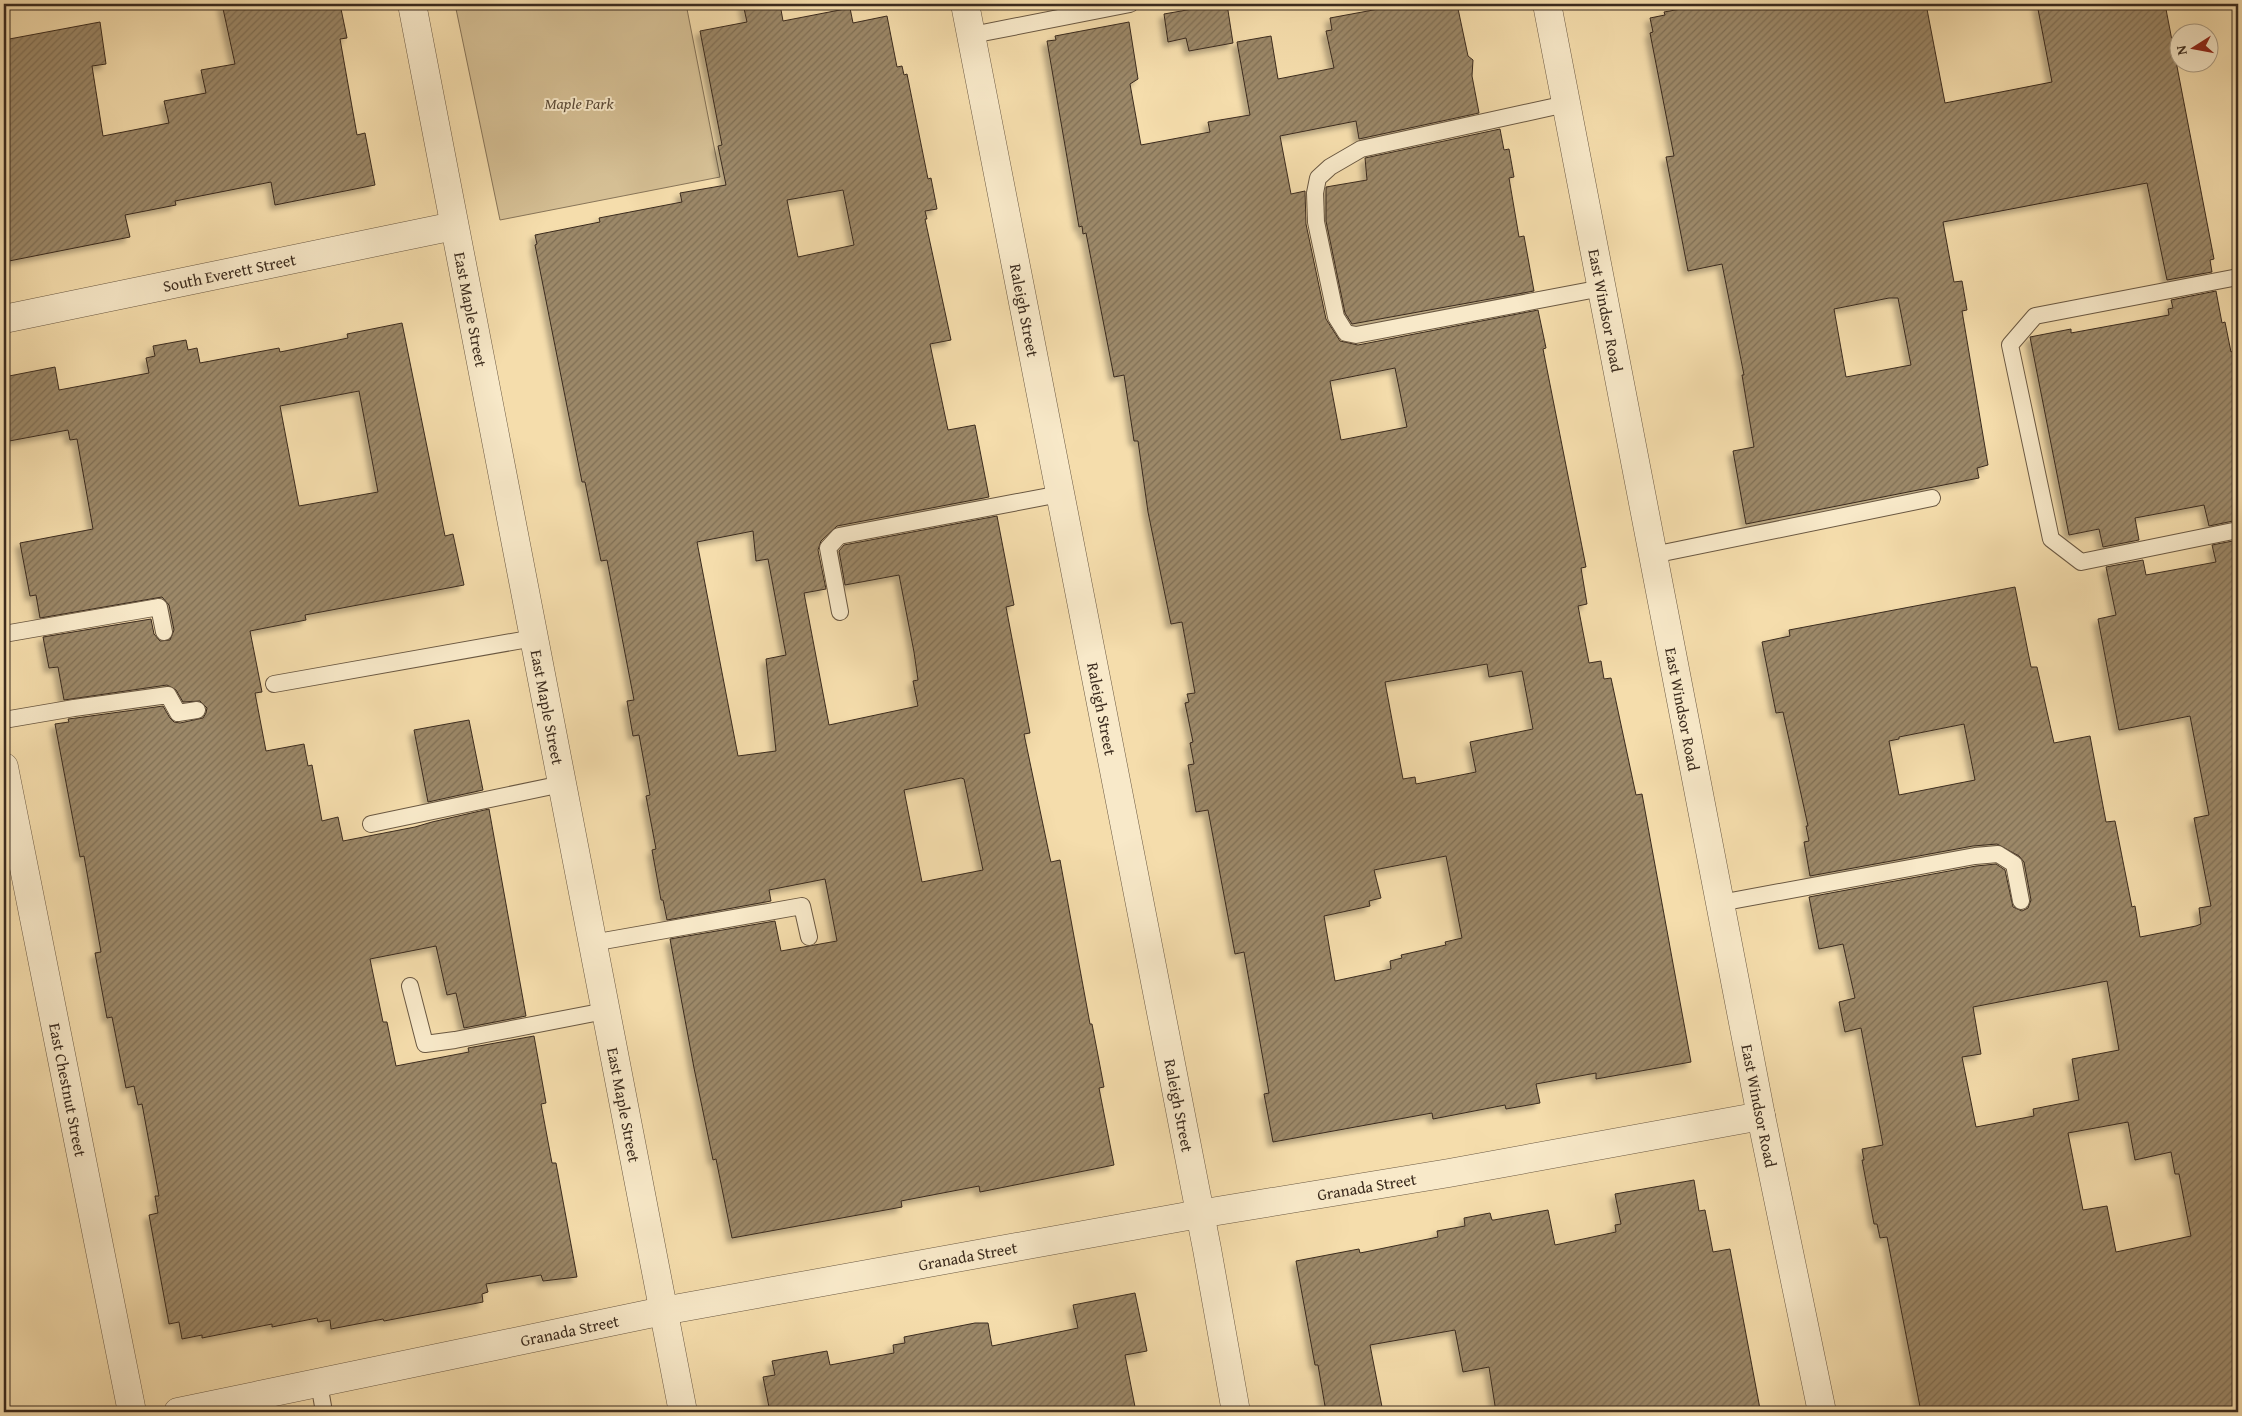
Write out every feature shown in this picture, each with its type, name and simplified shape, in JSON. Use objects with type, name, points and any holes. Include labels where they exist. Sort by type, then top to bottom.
[{"type":"street","name":"East Maple Street","points":[[412,4],[682,1412]]},
{"type":"street","name":"Raleigh Street","points":[[965,4],[1200,1214],[1236,1412]]},
{"type":"street","name":"East Windsor Road","points":[[1547,4],[1761,1116],[1822,1412]]},
{"type":"street","name":"South Everett Street","points":[[4,319],[454,226]]},
{"type":"street","name":"East Chestnut Street","points":[[4,767],[132,1412]]},
{"type":"street","name":"Granada Street","points":[[178,1412],[663,1311],[1200,1214],[1449,1174],[1761,1116]]},
{"type":"lane","points":[[972,35],[1130,4]]},
{"type":"lane","points":[[1566,104],[1361,149],[1330,167],[1318,178],[1315,193],[1316,222],[1336,317],[1346,333],[1356,335],[1602,288]]},
{"type":"lane","points":[[2238,277],[2035,316],[2010,345],[2051,539],[2081,562],[2238,530]]},
{"type":"lane","points":[[840,612],[828,548],[839,536],[1060,494]]},
{"type":"lane","points":[[1653,555],[1932,498]]},
{"type":"lane","points":[[4,634],[159,607],[164,632]]},
{"type":"lane","points":[[274,684],[534,638]]},
{"type":"lane","points":[[4,720],[168,695],[178,713],[197,710]]},
{"type":"lane","points":[[371,824],[562,784]]},
{"type":"lane","points":[[1720,903],[1975,856],[1998,854],[2014,864],[2021,901]]},
{"type":"lane","points":[[592,943],[802,906],[810,938]]},
{"type":"lane","points":[[410,986],[425,1044],[605,1011]]},
{"type":"lane","points":[[319,1383],[324,1412]]},
{"type":"green space","name":"Maple Park","points":[[455,4],[686,4],[720,177],[500,220]]},
{"type":"building","points":[[222,4],[340,4],[347,38],[340,39],[357,135],[365,133],[375,185],[275,205],[271,182],[175,201],[176,205],[125,215],[130,237],[4,262],[4,40],[100,22],[106,64],[92,66],[103,136],[169,123],[164,101],[206,93],[201,70],[235,64]]},
{"type":"building","points":[[743,4],[780,4],[783,21],[850,8],[853,23],[887,16],[897,67],[902,66],[904,75],[907,74],[928,179],[931,178],[937,209],[925,211],[927,219],[925,219],[951,340],[930,344],[948,430],[975,425],[989,497],[837,526],[821,541],[818,550],[826,589],[804,593],[829,725],[918,706],[913,681],[918,680],[914,652],[899,575],[845,585],[839,551],[844,545],[997,516],[1014,605],[1006,607],[1030,733],[1024,734],[1051,862],[1060,860],[1090,1024],[1092,1024],[1104,1087],[1099,1088],[1114,1165],[980,1192],[979,1186],[901,1201],[902,1207],[732,1238],[716,1159],[713,1160],[670,939],[775,921],[781,951],[837,941],[825,879],[769,890],[771,901],[667,920],[663,900],[661,900],[652,850],[656,849],[646,796],[650,795],[639,735],[633,736],[627,701],[634,700],[607,560],[601,561],[585,482],[582,482],[535,245],[537,244],[535,235],[600,222],[599,218],[682,202],[680,193],[726,185],[718,146],[722,145],[700,31],[747,22]],"holes":[[[843,190],[854,245],[798,257],[787,200]],[[753,531],[756,561],[768,559],[786,655],[766,659],[776,751],[738,756],[697,542]],[[961,778],[964,779],[983,870],[922,882],[904,790]]]},
{"type":"building","points":[[1227,4],[1233,43],[1189,51],[1186,38],[1168,42],[1164,14]]},
{"type":"building","points":[[1384,4],[1457,4],[1468,56],[1473,60],[1472,76],[1479,113],[1359,139],[1356,121],[1280,136],[1291,194],[1305,191],[1306,224],[1326,319],[1340,341],[1358,345],[1538,310],[1546,348],[1543,349],[1586,567],[1581,568],[1587,604],[1578,606],[1589,663],[1601,661],[1604,679],[1611,678],[1636,795],[1642,794],[1691,1062],[1596,1079],[1596,1073],[1536,1084],[1540,1103],[1506,1109],[1505,1105],[1433,1119],[1432,1113],[1273,1142],[1264,1094],[1269,1093],[1244,952],[1235,954],[1208,810],[1196,812],[1188,765],[1194,764],[1190,743],[1193,742],[1185,703],[1189,702],[1187,694],[1195,693],[1182,622],[1171,624],[1148,512],[1138,441],[1134,441],[1124,375],[1114,377],[1086,233],[1083,234],[1082,226],[1079,227],[1047,41],[1056,40],[1055,36],[1129,22],[1138,79],[1130,84],[1141,145],[1210,132],[1208,122],[1250,115],[1237,42],[1271,36],[1278,79],[1334,68],[1326,31],[1332,30],[1330,18],[1384,8]],"holes":[[[1395,368],[1407,427],[1341,440],[1330,381]],[[1487,664],[1489,677],[1522,671],[1533,729],[1470,742],[1476,772],[1416,784],[1415,777],[1403,779],[1385,682]],[[1446,856],[1462,938],[1445,942],[1446,945],[1401,955],[1402,958],[1390,961],[1391,969],[1335,981],[1324,916],[1370,906],[1369,901],[1381,898],[1374,870]]]},
{"type":"building","points":[[1709,4],[1926,4],[1945,103],[2052,82],[2037,4],[2165,4],[2170,30],[2170,72],[2178,72],[2214,259],[2210,260],[2212,272],[2167,280],[2147,183],[1943,222],[1954,282],[1962,281],[1967,310],[1962,311],[1988,465],[1977,468],[1979,478],[1746,524],[1733,451],[1754,447],[1742,375],[1744,375],[1722,264],[1688,271],[1666,157],[1674,156],[1650,33],[1653,32],[1650,18],[1665,15],[1664,12]],"holes":[[[1889,298],[1898,298],[1911,365],[1846,377],[1834,309]]]},
{"type":"building","points":[[1500,129],[1504,150],[1509,149],[1514,177],[1509,178],[1519,237],[1524,236],[1534,291],[1352,324],[1345,313],[1326,221],[1326,187],[1367,180],[1365,158]]},
{"type":"building","points":[[2216,291],[2222,323],[2225,322],[2231,352],[2233,351],[2238,382],[2238,520],[2209,526],[2204,505],[2135,518],[2139,540],[2103,547],[2099,529],[2069,535],[2030,337],[2071,329],[2071,333],[2169,315],[2168,309],[2173,308],[2171,300]]},
{"type":"building","points":[[402,323],[445,536],[453,534],[464,585],[305,615],[306,620],[250,631],[262,692],[255,693],[266,751],[304,744],[308,766],[312,765],[322,821],[338,817],[343,841],[415,827],[489,809],[526,1016],[464,1028],[456,993],[447,995],[436,946],[370,959],[383,1022],[387,1022],[396,1066],[469,1052],[468,1048],[534,1036],[546,1103],[541,1104],[552,1163],[556,1163],[577,1277],[543,1281],[541,1275],[486,1284],[488,1292],[482,1294],[483,1302],[384,1321],[383,1319],[331,1329],[330,1320],[318,1322],[317,1318],[272,1327],[272,1324],[202,1338],[202,1335],[182,1339],[179,1322],[169,1324],[149,1215],[158,1213],[155,1196],[159,1196],[142,1104],[138,1105],[134,1086],[126,1088],[112,1017],[107,1018],[95,953],[101,952],[84,856],[80,857],[55,724],[69,722],[68,719],[163,706],[174,722],[180,723],[203,718],[207,708],[200,701],[183,702],[176,690],[167,685],[64,700],[58,667],[49,668],[43,637],[151,619],[154,634],[160,641],[170,640],[174,630],[169,605],[162,597],[40,618],[36,595],[30,596],[20,543],[93,529],[77,439],[70,440],[68,430],[4,442],[4,377],[55,367],[59,390],[149,373],[146,358],[155,356],[153,346],[186,340],[188,350],[197,348],[200,363],[279,348],[280,352],[348,338],[347,334]],"holes":[[[359,391],[378,492],[299,506],[280,406]]]},
{"type":"building","points":[[2238,540],[2238,1412],[1921,1412],[1887,1237],[1880,1238],[1877,1224],[1874,1224],[1862,1160],[1864,1160],[1862,1149],[1883,1145],[1861,1028],[1845,1032],[1839,1002],[1855,998],[1843,944],[1819,949],[1809,897],[1976,866],[1996,864],[2005,870],[2013,907],[2022,911],[2028,908],[2031,900],[2024,862],[2019,856],[1997,844],[1973,846],[1810,876],[1804,842],[1809,841],[1806,826],[1808,826],[1783,712],[1776,713],[1762,642],[1790,636],[1789,630],[2015,587],[2031,667],[2037,667],[2054,743],[2090,736],[2106,822],[2115,821],[2132,907],[2135,906],[2140,937],[2196,926],[2201,924],[2199,908],[2211,906],[2194,818],[2209,815],[2190,716],[2119,730],[2098,619],[2116,615],[2106,567],[2143,560],[2146,575],[2216,562],[2212,545]],"holes":[[[1964,724],[1975,780],[1899,795],[1889,741],[1899,739],[1899,737]],[[2107,981],[2119,1050],[2072,1059],[2079,1100],[2033,1109],[2034,1116],[1976,1127],[1962,1057],[1981,1054],[1973,1007]],[[2128,1122],[2135,1160],[2171,1152],[2175,1174],[2179,1174],[2191,1236],[2116,1252],[2107,1206],[2083,1210],[2068,1133]]]},
{"type":"building","points":[[469,720],[483,790],[428,802],[414,730]]},
{"type":"building","points":[[1694,1180],[1699,1211],[1705,1210],[1713,1252],[1730,1249],[1760,1409],[1744,1412],[1496,1412],[1489,1367],[1463,1372],[1455,1330],[1370,1345],[1383,1412],[1326,1412],[1318,1365],[1315,1365],[1296,1261],[1359,1249],[1360,1253],[1438,1237],[1437,1231],[1465,1226],[1464,1218],[1490,1213],[1492,1220],[1494,1220],[1548,1210],[1555,1245],[1616,1232],[1615,1225],[1621,1224],[1615,1194]]},
{"type":"building","points":[[1135,1293],[1147,1351],[1125,1355],[1136,1412],[770,1412],[763,1377],[775,1375],[772,1361],[827,1351],[830,1365],[894,1353],[893,1345],[905,1343],[904,1337],[975,1323],[988,1323],[992,1346],[1078,1328],[1073,1305]]}]
